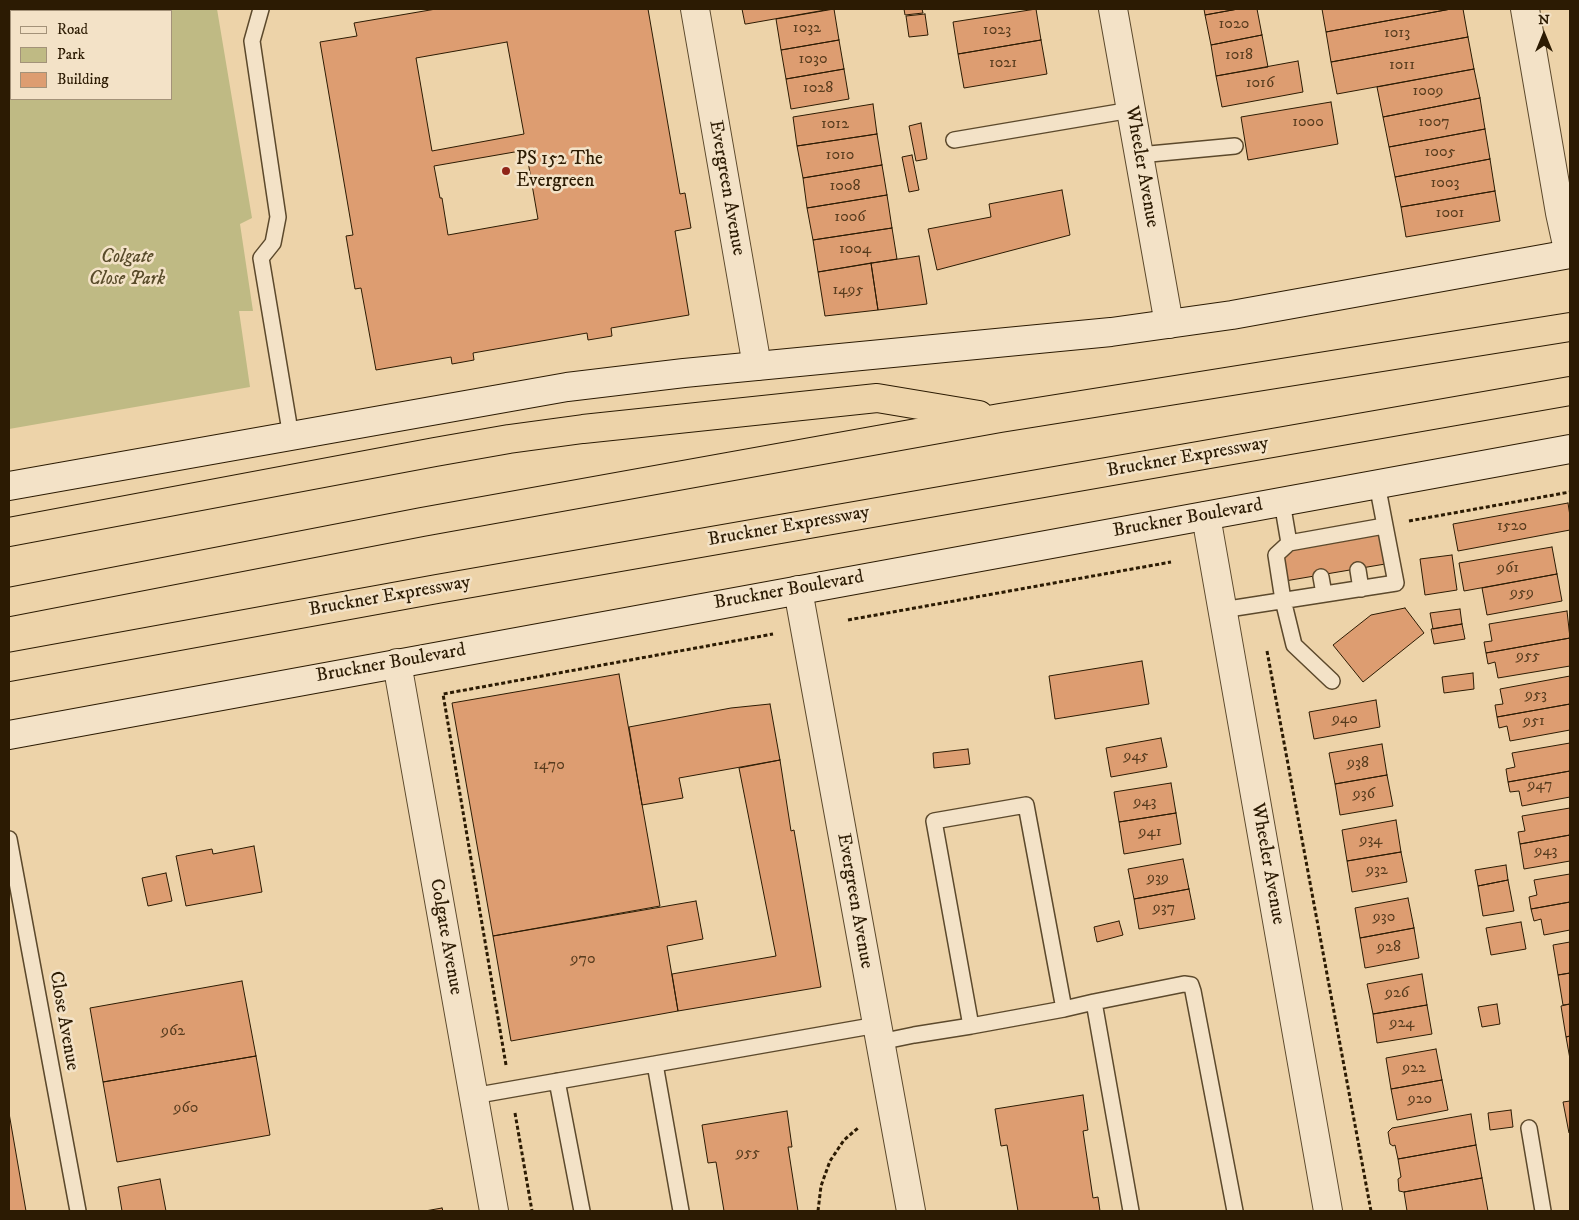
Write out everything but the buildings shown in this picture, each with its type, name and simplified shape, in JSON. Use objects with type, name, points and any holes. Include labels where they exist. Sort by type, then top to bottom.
[{"type":"highway","points":[[9,602],[422,522],[1000,418],[1570,327]]},
{"type":"highway","name":"Bruckner Expressway","points":[[9,668],[437,589],[1570,391]]},
{"type":"highway","points":[[9,532],[435,452],[583,429],[877,398],[1000,418]]},
{"type":"main road","name":"Evergreen Avenue","points":[[695,9],[757,366]]},
{"type":"main road","name":"Wheeler Avenue","points":[[1113,9],[1169,324]]},
{"type":"main road","points":[[9,486],[567,387],[757,366],[1111,332],[1169,324],[1570,254],[1558,203],[1525,9]]},
{"type":"main road","name":"Bruckner Boulevard","points":[[9,735],[1570,450]]},
{"type":"main road","name":"Wheeler Avenue","points":[[1206,516],[1328,1211]]},
{"type":"main road","name":"Evergreen Avenue","points":[[798,590],[911,1211]]},
{"type":"main road","name":"Colgate Avenue","points":[[397,663],[494,1211]]},
{"type":"lane","points":[[261,9],[252,41],[278,217],[274,243],[261,258],[290,437]]},
{"type":"lane","points":[[954,140],[1131,110]]},
{"type":"lane","points":[[1140,154],[1235,146]]},
{"type":"lane","points":[[1222,610],[1396,583],[1377,484]]},
{"type":"lane","points":[[1282,502],[1290,543]]},
{"type":"lane","points":[[1332,681],[1294,644],[1283,600],[1276,555],[1290,543],[1316,542],[1351,536],[1384,526]]},
{"type":"lane","points":[[1358,570],[1361,589]]},
{"type":"lane","points":[[1321,577],[1324,594]]},
{"type":"lane","points":[[971,1026],[934,821],[1026,805],[1064,1009]]},
{"type":"lane","name":"Close Avenue","points":[[9,839],[78,1211]]},
{"type":"lane","points":[[473,1096],[655,1064],[878,1033],[971,1026],[1184,984],[1191,985],[1234,1211]]},
{"type":"lane","points":[[1094,1002],[1131,1211]]},
{"type":"lane","points":[[655,1064],[681,1211]]},
{"type":"lane","points":[[557,1081],[582,1211]]},
{"type":"lane","points":[[1529,1128],[1542,1211]]},
{"type":"path","points":[[1384,526],[1570,492]]},
{"type":"path","points":[[848,620],[1171,562]]},
{"type":"path","points":[[1258,604],[1371,1211]]},
{"type":"path","points":[[532,1211],[443,694],[773,634]]},
{"type":"path","points":[[818,1211],[821,1186],[830,1161],[844,1140],[858,1128]]},
{"type":"green space","name":"Colgate Close Park","points":[[9,9],[217,9],[252,218],[240,224],[253,311],[239,311],[250,387],[9,429]]},
{"type":"place","name":"PS 152 The Evergreen","points":[[506,171]]}]
